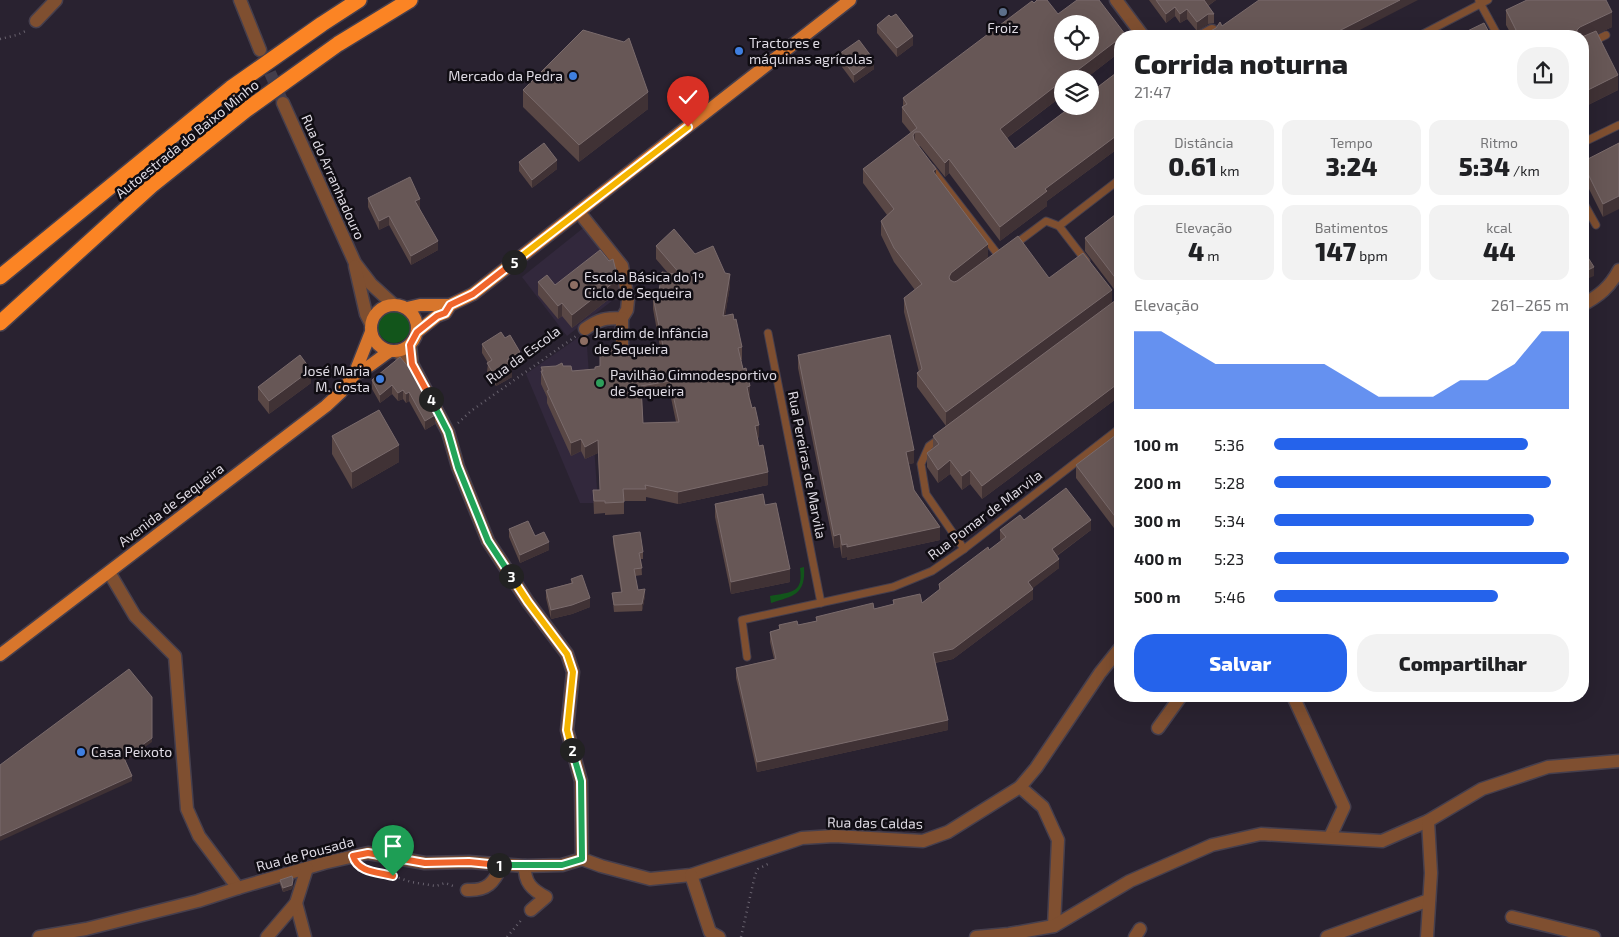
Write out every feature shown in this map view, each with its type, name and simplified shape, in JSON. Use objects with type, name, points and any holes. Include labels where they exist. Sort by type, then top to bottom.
[{"type":"highway","name":"Autoestrada do Baixo Minho","points":[[0,277],[231,88],[359,0]]},
{"type":"highway","name":"Autoestrada do Baixo Minho","points":[[0,323],[150,186],[246,110],[338,44],[410,0]]},
{"type":"main road","points":[[450,305],[445,313],[437,316],[417,332],[410,345],[393,351],[383,349],[377,344],[371,328],[377,312],[385,307],[450,305],[473,294],[850,0]]},
{"type":"main road","points":[[400,307],[412,314],[416,320],[417,332]]},
{"type":"main road","name":"Avenida de Sequeira","points":[[0,654],[326,406],[341,392],[354,375],[371,328]]},
{"type":"main road","name":"Avenida de Sequeira","points":[[354,375],[365,370],[375,360],[393,351]]},
{"type":"street","points":[[36,22],[56,0]]},
{"type":"street","points":[[240,0],[260,50]]},
{"type":"street","points":[[1116,0],[1138,30]]},
{"type":"street","name":"Rua do Arranhadouro","points":[[283,103],[355,263],[371,284],[400,307]]},
{"type":"street","points":[[580,212],[622,266],[628,300],[627,310],[622,318],[622,352]]},
{"type":"street","name":"Rua do Arranhadouro","points":[[355,263],[355,271],[371,328]]},
{"type":"street","points":[[1589,301],[1598,296],[1618,278]]},
{"type":"street","points":[[585,329],[598,320],[622,318]]},
{"type":"street","points":[[410,345],[412,364],[448,432],[458,467],[488,541],[528,602],[571,662],[573,672],[567,730],[581,781],[582,859]]},
{"type":"street","points":[[393,351],[412,364]]},
{"type":"street","points":[[109,572],[135,616],[175,656],[187,810],[199,836],[238,888]]},
{"type":"street","name":"Rua das Caldas","points":[[582,859],[650,879],[691,875],[802,838],[834,836],[923,841],[948,832],[1020,787],[1036,768],[1100,672],[1114,655]]},
{"type":"street","points":[[1158,728],[1177,702]]},
{"type":"street","points":[[1296,702],[1344,806],[1330,837]]},
{"type":"street","points":[[976,937],[1010,936],[1054,926],[1130,882],[1212,846],[1261,834],[1382,841],[1428,821],[1482,789],[1548,767],[1619,761]]},
{"type":"street","points":[[1020,787],[1042,807],[1058,840],[1054,926]]},
{"type":"street","points":[[1427,937],[1431,873],[1428,821]]},
{"type":"street","name":"Rua de Pousada","points":[[39,937],[86,929],[198,902],[307,868],[368,853],[425,863],[469,862],[525,866],[562,865],[582,859]]},
{"type":"street","points":[[467,890],[486,888],[495,878],[502,865]]},
{"type":"street","points":[[525,866],[524,872],[528,883],[536,892],[546,897],[531,910]]},
{"type":"street","points":[[267,937],[296,903],[307,868]]},
{"type":"street","points":[[691,875],[712,935]]},
{"type":"street","points":[[1327,937],[1429,900]]},
{"type":"street","points":[[296,903],[305,937]]},
{"type":"street","points":[[1512,917],[1594,937]]},
{"type":"lane","points":[[1430,30],[1480,2],[1488,0]]},
{"type":"lane","points":[[1480,2],[1495,30]]},
{"type":"lane","points":[[1589,44],[1606,35]]},
{"type":"lane","points":[[1589,140],[1619,126]]},
{"type":"lane","points":[[924,159],[1000,256]]},
{"type":"lane","points":[[1059,226],[1114,185]]},
{"type":"lane","points":[[1589,212],[1596,225]]},
{"type":"lane","points":[[992,262],[1046,221],[1059,226],[1089,266]]},
{"type":"lane","name":"Rua Pereiras de Marvila","points":[[768,333],[821,603]]},
{"type":"lane","name":"Rua Pomar de Marvila","points":[[747,657],[742,620],[892,587],[932,571],[964,549],[1114,433]]},
{"type":"lane","points":[[945,435],[929,446],[921,464],[926,494],[964,549]]},
{"type":"path","points":[[0,39],[27,31],[36,22]]},
{"type":"path","name":"Rua da Escola","points":[[448,432],[471,411],[585,329]]},
{"type":"path","points":[[353,856],[355,863],[361,869],[411,882],[436,886],[445,883],[467,890]]},
{"type":"path","points":[[740,937],[755,875],[758,869],[770,863]]},
{"type":"path","points":[[507,937],[531,910]]},
{"type":"shaded area","name":"Escola Básica do 1º Ciclo de Sequeira","points":[[582,229],[588,230],[618,272],[622,293],[567,336],[522,277]]},
{"type":"shaded area","points":[[586,332],[598,503],[580,503],[526,374]]},
{"type":"green space","points":[[394,311],[405,316],[410,327],[405,338],[394,343],[383,338],[378,327],[383,316]]},
{"type":"green space","points":[[804,567],[803,583],[800,589],[792,596],[771,603],[770,596],[789,592],[798,587],[801,577],[800,568]]},
{"type":"building","points":[[1037,0],[1047,0],[1058,14],[1077,0],[1099,0],[1122,30],[1114,30],[1114,43],[1099,54],[1099,15],[1054,15],[1054,60],[1091,60],[1078,70],[1054,70],[1054,87],[1000,129],[1015,149],[1060,115],[1099,115],[1099,86],[1114,75],[1114,137],[1045,189],[1047,191],[1000,227],[949,159],[945,163],[920,132],[915,132],[913,135],[914,140],[936,169],[933,171],[988,244],[951,273],[950,280],[957,281],[1018,236],[1049,278],[1083,253],[1112,290],[946,412],[917,373],[922,369],[904,298],[922,284],[894,248],[881,221],[894,209],[863,169],[917,128],[902,107],[907,104],[903,98],[1032,1],[1034,3]]},
{"type":"building","points":[[1156,0],[1204,0],[1214,14],[1208,14],[1197,22],[1187,9],[1180,14],[1175,7],[1166,14]]},
{"type":"building","points":[[1259,0],[1400,0],[1341,30],[1212,30],[1220,22],[1222,26]]},
{"type":"building","points":[[1527,0],[1606,0],[1612,12],[1577,30],[1516,30],[1506,10]]},
{"type":"building","points":[[896,14],[913,36],[897,48],[877,25],[889,15],[891,17]]},
{"type":"building","points":[[1484,23],[1488,30],[1469,30]]},
{"type":"building","points":[[583,30],[624,42],[629,38],[648,92],[579,145],[523,90]]},
{"type":"building","points":[[1596,31],[1618,75],[1589,90],[1589,34]]},
{"type":"building","points":[[859,40],[874,60],[854,75],[839,54]]},
{"type":"building","points":[[544,143],[557,160],[532,180],[519,162]]},
{"type":"building","points":[[1619,143],[1619,196],[1603,204],[1589,176],[1589,158]]},
{"type":"building","points":[[410,177],[420,199],[415,201],[438,241],[411,256],[389,216],[379,221],[368,198]]},
{"type":"building","points":[[1114,216],[1114,276],[1085,238]]},
{"type":"building","points":[[674,229],[695,254],[713,246],[725,273],[730,274],[723,316],[733,314],[734,320],[736,319],[742,347],[738,348],[743,369],[746,368],[750,386],[747,387],[749,397],[752,408],[755,407],[759,425],[755,426],[759,446],[763,445],[768,472],[678,492],[645,485],[646,489],[623,489],[624,502],[605,503],[605,501],[594,501],[593,490],[600,490],[598,440],[585,447],[581,439],[571,443],[547,391],[549,390],[541,367],[556,366],[562,363],[563,366],[571,366],[572,371],[595,369],[595,367],[600,366],[600,356],[609,355],[609,349],[663,346],[653,297],[658,297],[662,272],[681,275],[656,246]],"holes":[[[670,381],[679,422],[643,423],[641,386]]]},
{"type":"building","points":[[600,250],[609,261],[613,259],[618,279],[572,315],[562,303],[558,306],[538,282],[547,275],[555,285]]},
{"type":"building","points":[[1589,259],[1594,267],[1589,270]]},
{"type":"building","points":[[1114,301],[1114,387],[982,486],[970,470],[962,476],[950,460],[938,470],[927,453],[939,444],[933,436]]},
{"type":"building","points":[[501,332],[505,338],[510,335],[520,352],[507,360],[512,368],[496,378],[487,363],[492,360],[482,344]]},
{"type":"building","points":[[890,335],[914,450],[906,452],[914,490],[940,527],[847,547],[847,544],[842,545],[840,534],[834,536],[798,355]]},
{"type":"building","points":[[300,355],[311,370],[269,401],[258,387]]},
{"type":"building","points":[[400,357],[410,369],[435,415],[425,421],[409,392],[406,394],[403,390],[398,393],[392,385],[380,395],[372,380]]},
{"type":"building","points":[[379,410],[399,445],[352,472],[332,436]]},
{"type":"building","points":[[1114,436],[1114,515],[1076,465]]},
{"type":"building","points":[[1066,488],[1091,520],[1052,549],[1059,559],[1028,582],[1033,589],[953,649],[933,653],[948,720],[757,762],[736,668],[776,659],[770,632],[780,629],[779,625],[797,621],[798,625],[817,621],[816,617],[873,603],[874,609],[894,604],[893,600],[920,594],[922,603],[940,589],[939,584],[988,547],[989,550],[1006,537],[1000,530],[1020,515],[1024,520]]},
{"type":"building","points":[[763,494],[765,505],[776,503],[790,569],[731,582],[715,504]]},
{"type":"building","points":[[528,521],[535,536],[544,532],[549,542],[520,555],[509,529]]},
{"type":"building","points":[[640,532],[643,552],[639,553],[642,568],[634,569],[638,590],[645,589],[642,604],[614,605],[612,593],[622,592],[613,536]]},
{"type":"building","points":[[582,575],[590,598],[551,610],[546,590],[573,583],[571,579]]},
{"type":"building","name":"Casa Peixoto","points":[[129,669],[152,697],[152,738],[124,758],[132,776],[0,836],[0,765]]},
{"type":"building","points":[[292,876],[292,885],[283,888],[280,880]]},
{"type":"tunnel","points":[[263,56],[283,103]]},
{"type":"place","name":"Froiz","points":[[1003,12]]},
{"type":"place","name":"Tractores e máquinas agrícolas","points":[[739,51]]},
{"type":"place","name":"Mercado da Pedra","points":[[573,76]]},
{"type":"place","name":"Escola Básica do 1º Ciclo de Sequeira","points":[[574,285]]},
{"type":"place","name":"Jardim de Infância de Sequeira","points":[[584,341]]},
{"type":"place","name":"José Maria M. Costa","points":[[380,379]]},
{"type":"place","name":"Pavilhão Gimnodesportivo de Sequeira","points":[[600,383]]},
{"type":"place","name":"Casa Peixoto","points":[[81,752]]},
{"type":"route","points":[[393,876],[361,869],[355,863],[353,856],[368,853],[425,863],[469,862],[525,866],[562,865],[582,859],[581,781],[567,730],[573,672],[571,662],[528,602],[488,541],[458,467],[448,432],[412,364],[410,345],[414,341],[417,332],[437,316],[445,313],[450,305],[473,294],[688,127]]}]
